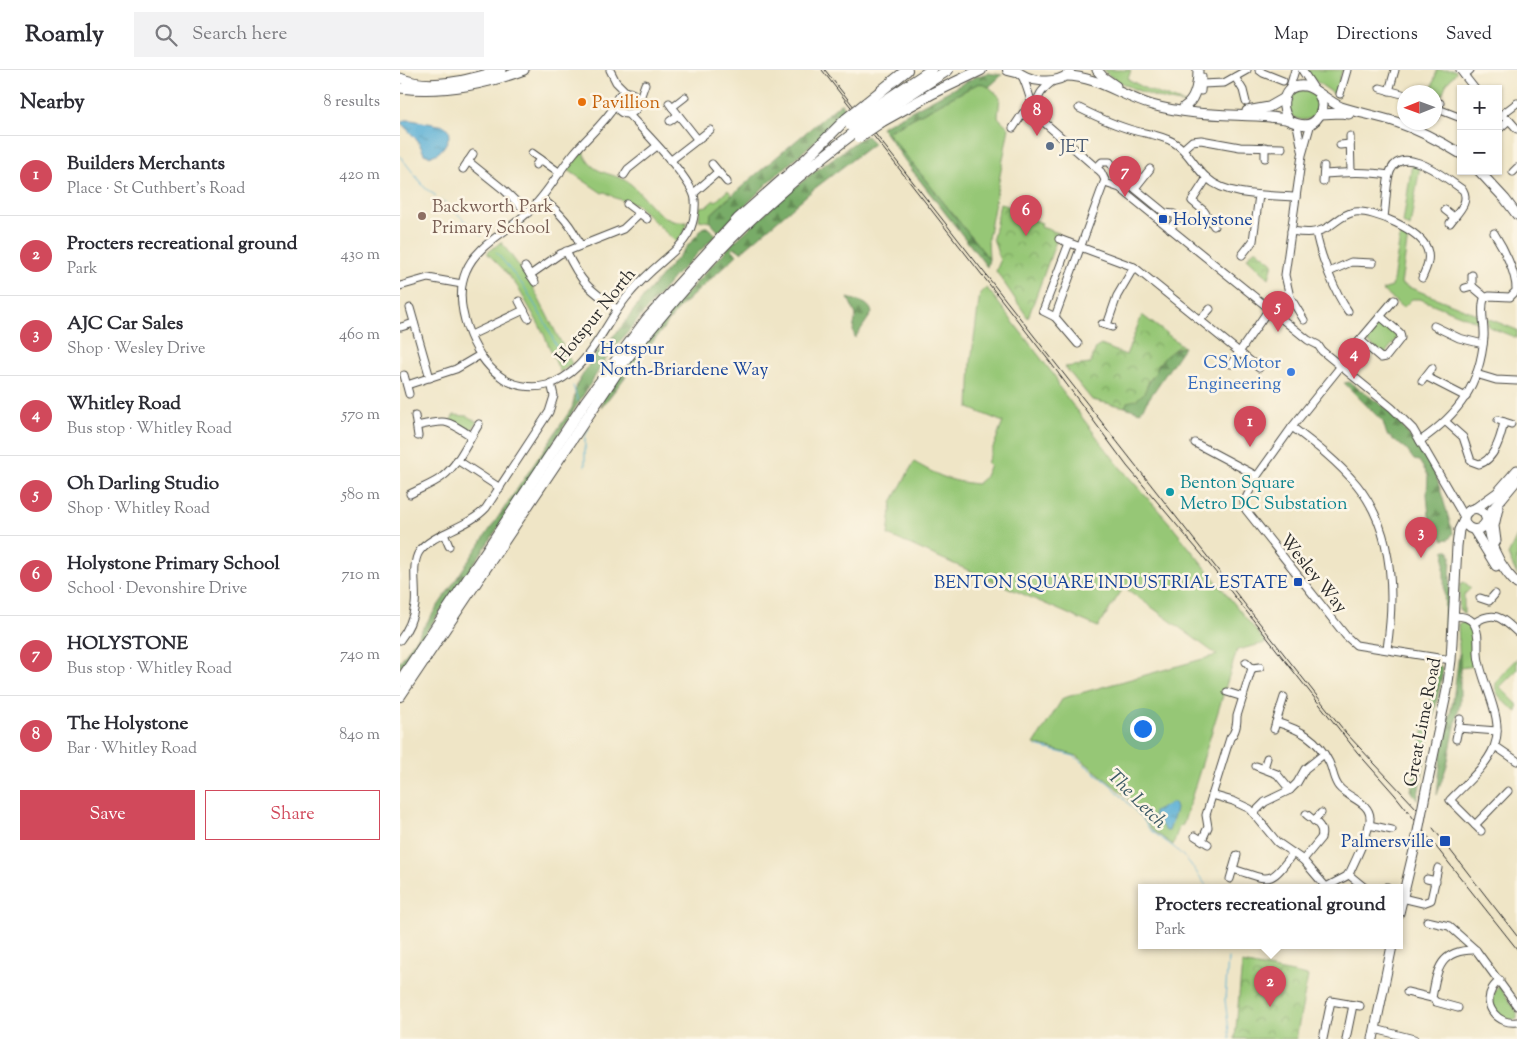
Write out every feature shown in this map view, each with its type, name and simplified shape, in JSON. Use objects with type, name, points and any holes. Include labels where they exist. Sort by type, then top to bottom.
[{"type":"highway","points":[[874,113],[907,70]]},
{"type":"highway","points":[[400,681],[586,401],[647,319],[738,219],[806,159],[853,128],[932,70]]},
{"type":"highway","points":[[400,696],[624,362],[695,276],[745,225],[853,128],[874,113],[948,70]]},
{"type":"highway","points":[[874,113],[932,92],[981,70]]},
{"type":"main road","points":[[400,78],[414,82],[436,82],[501,70]]},
{"type":"main road","points":[[400,88],[423,90],[453,88],[485,82],[524,70]]},
{"type":"main road","points":[[1097,70],[1103,77],[1119,88],[1156,102],[1203,110],[1251,111],[1269,107],[1283,99],[1289,91],[1304,85],[1340,107],[1397,122],[1423,133],[1457,154]]},
{"type":"main road","points":[[1015,72],[1038,81],[1053,81],[1069,73],[1093,80],[1151,105],[1203,114],[1288,120],[1297,125],[1310,124],[1320,114],[1322,104],[1317,92]]},
{"type":"main road","points":[[1184,107],[1188,105],[1201,80]]},
{"type":"main road","points":[[1283,99],[1284,113],[1288,120]]},
{"type":"main road","points":[[1320,114],[1341,113],[1400,127],[1429,139],[1457,154]]},
{"type":"main road","points":[[1482,175],[1505,199],[1517,215]]},
{"type":"main road","points":[[1487,175],[1517,209]]},
{"type":"main road","points":[[1517,470],[1498,494],[1468,511],[1464,518],[1467,526],[1473,530],[1499,570],[1517,584]]},
{"type":"main road","points":[[1458,534],[1464,530],[1482,528],[1517,480]]},
{"type":"main road","points":[[1501,500],[1495,519],[1496,539],[1502,557],[1517,584]]},
{"type":"main road","points":[[1475,508],[1484,513],[1497,557],[1504,570],[1517,584]]},
{"type":"main road","name":"Great Lime Road","points":[[1403,894],[1416,842],[1447,690],[1451,660],[1458,534],[1464,518]]},
{"type":"main road","points":[[1373,1039],[1391,949]]},
{"type":"street","points":[[610,70],[616,82],[636,96],[642,127]]},
{"type":"street","points":[[1201,80],[1224,83],[1246,70]]},
{"type":"street","points":[[1259,70],[1263,74],[1283,81]]},
{"type":"street","points":[[1289,91],[1295,70]]},
{"type":"street","points":[[1302,70],[1317,92]]},
{"type":"street","points":[[1340,94],[1347,70]]},
{"type":"street","points":[[1389,91],[1395,70]]},
{"type":"street","points":[[1470,70],[1462,73],[1472,85]]},
{"type":"street","points":[[1015,72],[1029,89],[1033,107],[1038,117],[1104,175],[1105,183],[1055,317]]},
{"type":"street","points":[[1235,77],[1243,90],[1246,102]]},
{"type":"street","points":[[1045,124],[1038,112],[1037,101],[1040,94],[1053,81]]},
{"type":"street","points":[[616,82],[616,102],[619,110],[642,127],[694,193],[718,172]]},
{"type":"street","points":[[616,102],[619,95],[645,84],[638,105],[633,113],[625,114]]},
{"type":"street","points":[[1380,88],[1397,93]]},
{"type":"street","points":[[685,97],[670,105],[698,140]]},
{"type":"street","name":"Hotspur North","points":[[616,102],[604,122],[585,140],[542,199],[528,213],[476,255],[466,271],[462,284],[462,308],[470,335],[480,355],[491,369],[509,382],[531,386],[551,383],[567,375],[581,363],[617,309],[636,287],[686,237],[694,213],[694,193]]},
{"type":"street","points":[[1502,114],[1517,103]]},
{"type":"street","points":[[1013,128],[1023,113],[1033,107]]},
{"type":"street","points":[[1079,108],[1104,121],[1164,138],[1183,149],[1215,185],[1259,195],[1296,197]]},
{"type":"street","points":[[1442,111],[1457,116]]},
{"type":"street","name":"Hotspur North","points":[[604,122],[625,114]]},
{"type":"street","points":[[670,121],[678,115]]},
{"type":"street","points":[[1088,123],[1093,115]]},
{"type":"street","points":[[1502,116],[1517,128]]},
{"type":"street","points":[[1502,126],[1509,120]]},
{"type":"street","points":[[1304,320],[1289,294],[1285,275],[1302,155],[1310,124]]},
{"type":"street","points":[[1297,125],[1302,155]]},
{"type":"street","points":[[670,161],[710,130]]},
{"type":"street","points":[[1350,136],[1352,171]]},
{"type":"street","points":[[1183,149],[1192,141],[1201,140],[1240,148],[1282,148]]},
{"type":"street","points":[[1340,145],[1350,144]]},
{"type":"street","points":[[623,175],[657,146]]},
{"type":"street","points":[[1264,158],[1265,147]]},
{"type":"street","points":[[532,153],[538,162],[560,173]]},
{"type":"street","points":[[463,169],[473,154]]},
{"type":"street","points":[[1384,218],[1389,175],[1396,163],[1407,159],[1430,168],[1463,190],[1466,200],[1452,220],[1445,210]]},
{"type":"street","points":[[468,161],[504,190],[528,213]]},
{"type":"street","points":[[1096,168],[1104,161],[1110,162],[1116,173],[1165,214],[1171,213],[1176,216],[1176,222],[1170,229]]},
{"type":"street","points":[[712,164],[727,182]]},
{"type":"street","points":[[1324,166],[1324,178],[1352,171],[1389,175]]},
{"type":"street","points":[[1135,188],[1150,169]]},
{"type":"street","points":[[1207,178],[1192,200],[1204,211],[1214,226]]},
{"type":"street","points":[[1105,183],[1120,188],[1308,340],[1318,345],[1322,352],[1400,414],[1413,429],[1455,499],[1464,518]]},
{"type":"street","points":[[1240,245],[1244,252],[1253,241],[1259,195]]},
{"type":"street","points":[[542,199],[566,220],[580,245]]},
{"type":"street","points":[[627,204],[647,219]]},
{"type":"street","points":[[1291,230],[1316,232],[1352,212],[1361,212],[1384,218],[1406,229],[1424,242],[1429,258],[1426,275]]},
{"type":"street","points":[[530,275],[548,261],[566,251],[623,229],[640,213]]},
{"type":"street","points":[[1316,232],[1318,244],[1329,272],[1348,312]]},
{"type":"street","points":[[1472,275],[1468,287],[1486,297],[1510,297],[1515,293],[1517,287],[1509,260],[1496,236],[1490,244]]},
{"type":"street","points":[[1059,238],[1134,267],[1259,368]]},
{"type":"street","points":[[1069,243],[1043,311],[1055,317],[1080,345]]},
{"type":"street","points":[[566,251],[588,288],[617,309]]},
{"type":"street","points":[[1329,272],[1351,262],[1373,263]]},
{"type":"street","points":[[525,267],[535,282]]},
{"type":"street","points":[[1107,325],[1117,296],[1134,267]]},
{"type":"street","points":[[400,286],[428,278],[462,284]]},
{"type":"street","points":[[1280,297],[1289,294]]},
{"type":"street","points":[[1420,441],[1446,422],[1466,397],[1480,361],[1483,344],[1482,305],[1486,297]]},
{"type":"street","name":"Wesley Way","points":[[1394,300],[1292,427],[1257,476],[1244,502],[1246,510],[1256,525],[1346,636],[1356,644],[1451,660]]},
{"type":"street","points":[[519,301],[528,318]]},
{"type":"street","points":[[1336,309],[1343,304]]},
{"type":"street","points":[[410,308],[430,378]]},
{"type":"street","points":[[1200,320],[1210,309]]},
{"type":"street","points":[[1231,364],[1269,309]]},
{"type":"street","points":[[470,335],[524,310]]},
{"type":"street","points":[[1360,340],[1381,358],[1386,357],[1401,338],[1400,334],[1380,316]]},
{"type":"street","points":[[401,327],[414,323]]},
{"type":"street","points":[[1434,326],[1440,333],[1465,341],[1483,344]]},
{"type":"street","points":[[406,385],[456,369],[480,355]]},
{"type":"street","points":[[1432,368],[1424,379],[1466,397]]},
{"type":"street","points":[[1476,374],[1496,380],[1517,380]]},
{"type":"street","points":[[404,375],[409,394]]},
{"type":"street","points":[[400,640],[408,628],[414,611],[416,558],[421,549],[480,514],[500,488],[551,407],[554,396],[551,383]]},
{"type":"street","points":[[415,416],[418,436]]},
{"type":"street","points":[[417,426],[446,421],[471,436]]},
{"type":"street","points":[[1446,422],[1463,437],[1471,461],[1479,464],[1485,462],[1492,454],[1501,435],[1504,422]]},
{"type":"street","points":[[410,494],[444,475],[479,424]]},
{"type":"street","points":[[1292,427],[1324,450],[1359,487],[1378,524],[1391,574],[1391,618],[1387,649]]},
{"type":"street","points":[[1194,443],[1257,476]]},
{"type":"street","points":[[456,460],[500,488]]},
{"type":"street","points":[[417,480],[421,488]]},
{"type":"street","points":[[1455,499],[1475,508]]},
{"type":"street","points":[[444,534],[449,546]]},
{"type":"street","points":[[1489,615],[1489,601],[1495,594]]},
{"type":"street","points":[[1480,598],[1489,601]]},
{"type":"street","points":[[1474,623],[1489,615],[1505,620],[1517,632]]},
{"type":"street","points":[[1454,616],[1466,618],[1474,623],[1478,636],[1479,664],[1494,712],[1497,731],[1494,746],[1479,769],[1450,800],[1481,831]]},
{"type":"street","points":[[1201,840],[1208,827],[1206,814],[1230,738],[1234,734],[1243,697],[1256,667],[1246,662]]},
{"type":"street","points":[[1227,692],[1243,697]]},
{"type":"street","points":[[1290,706],[1283,700],[1275,725],[1304,733],[1324,754],[1339,788],[1366,808],[1370,817],[1369,825],[1348,874],[1330,884]]},
{"type":"street","points":[[1456,739],[1460,719]]},
{"type":"street","points":[[1458,728],[1497,731]]},
{"type":"street","points":[[1494,746],[1517,761]]},
{"type":"street","points":[[1254,813],[1265,802],[1290,790],[1297,783],[1305,769],[1324,754]]},
{"type":"street","points":[[1264,768],[1267,758]]},
{"type":"street","points":[[1256,766],[1277,774],[1290,790]]},
{"type":"street","points":[[1474,825],[1508,791]]},
{"type":"street","points":[[1494,794],[1500,800]]},
{"type":"street","points":[[1212,795],[1234,801],[1254,813],[1277,842],[1303,860],[1323,884]]},
{"type":"street","points":[[1314,821],[1321,813]]},
{"type":"street","points":[[1303,860],[1322,836],[1321,827],[1306,814]]},
{"type":"street","points":[[1369,825],[1386,831]]},
{"type":"street","points":[[1233,869],[1262,878],[1270,878],[1278,873],[1293,853]]},
{"type":"street","points":[[1230,879],[1237,855]]},
{"type":"street","points":[[1403,898],[1423,903],[1431,900],[1438,868]]},
{"type":"street","points":[[1348,874],[1360,884]]},
{"type":"street","points":[[1427,879],[1436,881]]},
{"type":"street","points":[[1427,921],[1449,926],[1476,950],[1500,980],[1517,1006]]},
{"type":"street","points":[[1432,998],[1438,968],[1445,959],[1463,950],[1476,950]]},
{"type":"street","points":[[1500,980],[1492,989],[1489,998],[1490,1008],[1497,1018],[1512,1023],[1517,1022]]},
{"type":"street","points":[[1406,992],[1432,998],[1436,1002],[1458,1008]]},
{"type":"street","points":[[1322,1039],[1331,1001],[1357,1006],[1346,1039]]},
{"type":"street","points":[[1375,1029],[1414,1039]]},
{"type":"green space","points":[[1103,70],[1131,70],[1128,79],[1148,90],[1184,103],[1165,100],[1141,92],[1118,81]]},
{"type":"green space","points":[[1306,70],[1343,70],[1339,79],[1337,96],[1314,80]]},
{"type":"green space","points":[[1437,70],[1455,70],[1456,72],[1446,85],[1442,95],[1442,85],[1433,85]]},
{"type":"green space","points":[[987,73],[1002,75],[989,87],[979,83],[887,132],[989,259],[987,267],[881,127],[975,77]]},
{"type":"green space","points":[[979,83],[987,85],[1000,97],[998,117],[1009,128],[988,239],[989,259],[887,132]]},
{"type":"green space","points":[[1303,90],[1314,94],[1318,105],[1314,116],[1303,120],[1292,116],[1288,105],[1292,94]]},
{"type":"green space","points":[[841,103],[848,112],[770,181],[719,232],[710,222],[711,214]]},
{"type":"green space","points":[[867,136],[874,143],[814,189],[741,252],[734,247],[732,249],[737,255],[680,307],[601,408],[603,398],[663,318],[732,244],[776,203],[814,172],[861,138]]},
{"type":"green space","points":[[583,151],[592,166],[625,180],[663,216],[678,222],[687,222],[684,233],[676,242],[636,204],[615,198],[605,192],[602,193],[568,170]]},
{"type":"green space","points":[[1412,163],[1420,166],[1410,227],[1403,223]]},
{"type":"green space","points":[[728,190],[732,195],[711,214],[710,222],[699,220],[700,207],[707,206],[714,200],[716,201]]},
{"type":"green space","points":[[1000,203],[1019,211],[1019,214],[1042,223],[1041,227],[1059,233],[1028,318],[996,271],[1000,261],[993,238]]},
{"type":"green space","points":[[704,227],[707,227],[716,235],[674,277],[607,357],[541,463],[476,561],[400,669],[400,662],[572,408],[577,384],[596,353],[619,330],[645,295]]},
{"type":"green space","points":[[1401,230],[1408,236],[1401,284],[1479,315],[1480,323],[1420,299],[1412,299],[1403,308],[1382,290],[1392,287]]},
{"type":"green space","points":[[501,242],[528,278],[572,364],[560,372],[542,330],[517,286],[487,253]]},
{"type":"green space","points":[[1254,250],[1257,250],[1273,263],[1269,278],[1247,258]]},
{"type":"green space","points":[[987,288],[1056,378],[1059,387],[1119,466],[1167,520],[1266,643],[1237,650],[1183,825],[1179,827],[1173,845],[1152,830],[1125,795],[1077,756],[1034,744],[1063,698],[1217,655],[1124,587],[1098,627],[888,535],[892,502],[914,462],[944,477],[977,484],[984,478],[990,465],[987,463],[1003,422],[969,408],[971,362],[980,293]]},
{"type":"green space","points":[[848,298],[866,304],[872,313],[855,338],[853,330],[856,315]]},
{"type":"green space","points":[[1142,315],[1184,347],[1176,348],[1166,356],[1158,365],[1144,393],[1136,400],[1127,402],[1125,407],[1092,400],[1065,367],[1090,364],[1096,348],[1101,345],[1126,355]]},
{"type":"green space","points":[[1487,318],[1517,330],[1517,338],[1489,327]]},
{"type":"green space","points":[[1379,321],[1398,337],[1384,355],[1364,339]]},
{"type":"green space","points":[[1184,347],[1140,412],[1125,407],[1127,402],[1136,398],[1144,391],[1165,356],[1173,350]]},
{"type":"green space","points":[[1349,382],[1390,411],[1415,443],[1436,475],[1453,533],[1449,539],[1443,540],[1429,516],[1428,475],[1419,461],[1414,460],[1406,449],[1387,435],[1383,422],[1344,383]]},
{"type":"green space","points":[[454,415],[467,416],[477,422],[472,431],[468,432],[458,423],[455,424],[450,421]]},
{"type":"green space","points":[[1517,536],[1517,575],[1508,555]]},
{"type":"green space","points":[[1445,550],[1449,550],[1451,556],[1448,630],[1445,633],[1444,570]]},
{"type":"green space","points":[[1464,582],[1471,588],[1464,595],[1464,614],[1459,609],[1460,584]]},
{"type":"green space","points":[[1463,621],[1472,631],[1473,663],[1476,666],[1460,668],[1458,624]]},
{"type":"green space","points":[[1460,653],[1460,703],[1447,765],[1437,795],[1441,754],[1453,701]]},
{"type":"green space","points":[[1517,658],[1517,670],[1500,687],[1517,704],[1517,712],[1500,697],[1496,691],[1496,685],[1502,674]]},
{"type":"green space","points":[[1437,666],[1441,666],[1443,671],[1417,800],[1411,790]]},
{"type":"green space","points":[[1242,963],[1308,976],[1296,1039],[1235,1039]]},
{"type":"green space","points":[[1499,986],[1517,1012],[1517,1019],[1512,1021],[1495,1013],[1492,999]]},
{"type":"water","points":[[404,120],[445,126],[450,132],[447,141],[437,153],[429,156],[424,154],[417,140],[401,123]]},
{"type":"water","points":[[1174,803],[1176,809],[1169,831],[1166,831],[1154,815],[1154,812]]},
{"type":"waterway","points":[[400,156],[425,188],[436,196]]},
{"type":"waterway","points":[[442,200],[482,236]]},
{"type":"waterway","points":[[496,252],[525,288],[546,324],[564,363]]},
{"type":"waterway","points":[[573,386],[578,401]]},
{"type":"waterway","points":[[585,466],[585,436],[589,428]]},
{"type":"waterway","name":"The Letch","points":[[1036,746],[1074,756],[1112,786],[1142,818],[1150,830],[1175,848],[1189,862],[1205,884]]},
{"type":"waterway","name":"The Letch","points":[[1228,958],[1225,1000],[1230,1039]]},
{"type":"tram line","points":[[825,70],[1346,733],[1417,809]]},
{"type":"tram line","points":[[1433,828],[1517,936]]},
{"type":"railway","points":[[822,70],[1050,362],[1127,466],[1202,555],[1357,752],[1395,795],[1517,949]]},
{"type":"place","name":"Pavillion","points":[[582,102]]},
{"type":"place","name":"The Holystone","points":[[1037,136]]},
{"type":"place","name":"JET","points":[[1050,146]]},
{"type":"place","name":"HOLYSTONE","points":[[1125,197]]},
{"type":"place","name":"Backworth Park Primary School","points":[[422,216]]},
{"type":"place","name":"Holystone","points":[[1163,219]]},
{"type":"place","name":"Holystone Primary School","points":[[1026,236]]},
{"type":"place","name":"Oh Darling Studio","points":[[1278,332]]},
{"type":"place","name":"Hotspur North-Briardene Way","points":[[590,358]]},
{"type":"place","name":"CS Motor Engineering","points":[[1291,372]]},
{"type":"place","name":"Whitley Road","points":[[1354,379]]},
{"type":"place","name":"Builders Merchants","points":[[1250,447]]},
{"type":"place","name":"Benton Square Metro DC Substation","points":[[1170,492]]},
{"type":"place","name":"AJC Car Sales","points":[[1421,558]]},
{"type":"place","name":"BENTON SQUARE INDUSTRIAL ESTATE","points":[[1298,582]]},
{"type":"place","name":"Palmersville","points":[[1445,841]]},
{"type":"place","name":"Procters recreational ground","points":[[1270,1007]]}]
